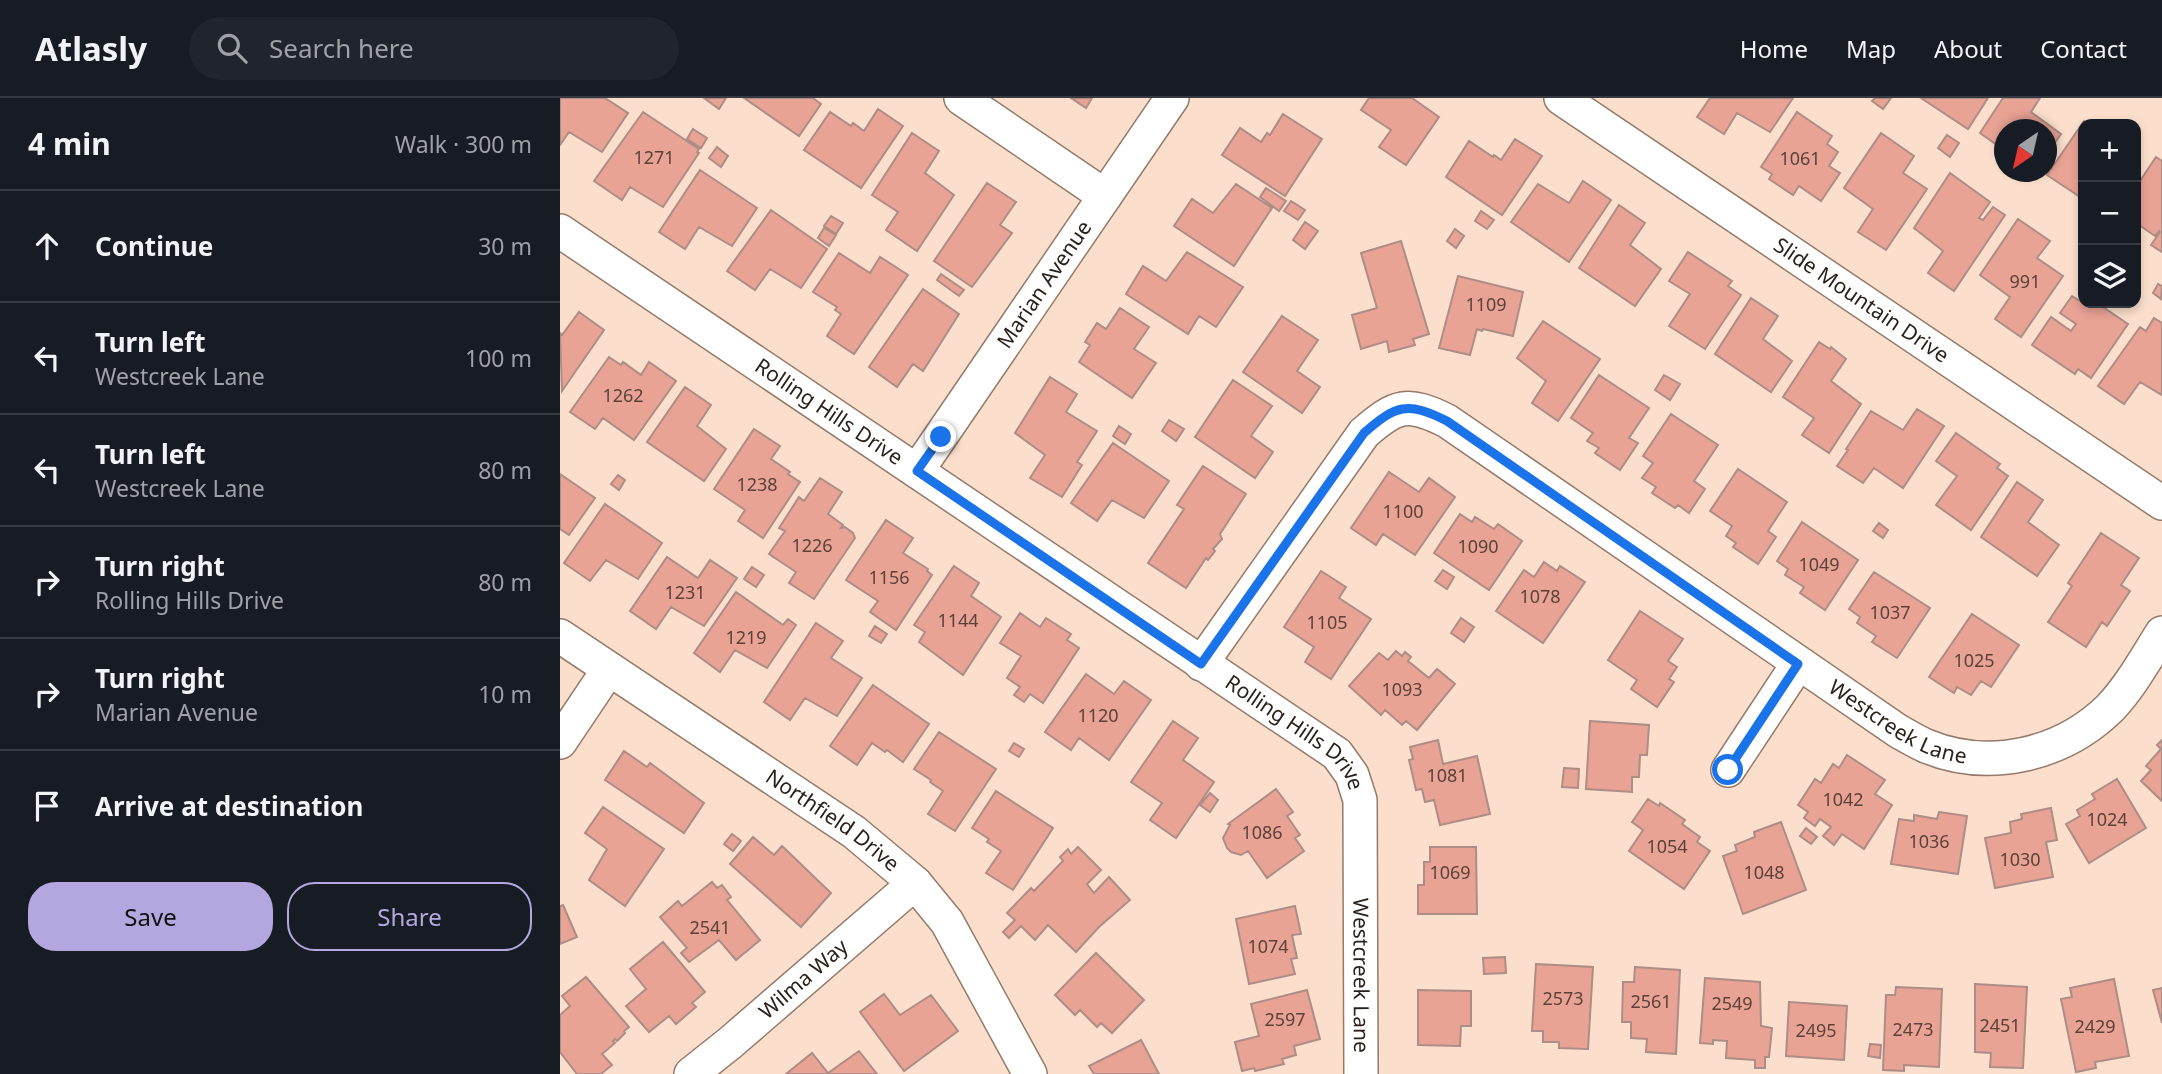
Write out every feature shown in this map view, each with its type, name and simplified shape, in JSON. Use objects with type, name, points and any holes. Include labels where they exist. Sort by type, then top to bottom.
[{"type":"street","points":[[961,98],[1105,195]]},
{"type":"street","name":"Marian Avenue","points":[[917,471],[1172,98]]},
{"type":"street","name":"Slide Mountain Drive","points":[[1561,98],[2162,503]]},
{"type":"street","name":"Rolling Hills Drive","points":[[560,231],[1336,754],[1352,775],[1360,800],[1361,878]]},
{"type":"street","name":"Westcreek Lane","points":[[1201,664],[1364,433],[1388,412],[1411,408],[1428,411],[1447,421],[1898,731],[1924,746],[1946,753],[1984,759],[2016,757],[2057,744],[2087,727],[2111,706],[2162,633]]},
{"type":"street","name":"Northfield Drive","points":[[560,636],[855,832],[915,883],[947,922],[1030,1074]]},
{"type":"street","points":[[1728,770],[1798,664]]},
{"type":"street","points":[[560,742],[609,669]]},
{"type":"street","name":"Westcreek Lane","points":[[1361,878],[1361,1074]]},
{"type":"street","name":"Wilma Way","points":[[691,1074],[915,883]]},
{"type":"building","points":[[560,98],[605,98],[628,113],[602,152],[569,132],[560,145]]},
{"type":"building","points":[[704,98],[726,98],[719,109]]},
{"type":"building","points":[[744,98],[813,98],[821,104],[799,136]]},
{"type":"building","points":[[1071,98],[1092,98],[1086,108]]},
{"type":"building","points":[[1369,98],[1412,98],[1439,117],[1406,165],[1379,147],[1391,130],[1361,110]]},
{"type":"building","points":[[1710,98],[1793,98],[1770,132],[1737,113],[1724,134],[1697,117]]},
{"type":"building","points":[[1875,98],[1891,98],[1883,109],[1872,101]]},
{"type":"building","points":[[1921,98],[1988,98],[1968,129]]},
{"type":"building","points":[[2003,98],[2040,98],[2031,112],[2041,119],[1994,119],[1994,143],[1980,133]]},
{"type":"building","points":[[878,109],[903,126],[861,188],[804,150],[830,112],[864,131]]},
{"type":"building","points":[[643,112],[699,149],[699,153],[663,207],[630,187],[622,200],[594,181]]},
{"type":"building","points":[[1797,112],[1832,136],[1827,144],[1838,152],[1829,166],[1840,173],[1821,201],[1799,186],[1793,195],[1769,179],[1772,174],[1761,167]]},
{"type":"building","points":[[1283,114],[1322,139],[1285,196],[1222,155],[1240,128],[1261,142],[1267,133],[1270,135]]},
{"type":"building","points":[[693,129],[707,138],[701,148],[687,139]]},
{"type":"building","points":[[2078,130],[2078,196],[2057,182],[2057,160]]},
{"type":"building","points":[[912,133],[939,151],[925,173],[954,195],[917,251],[886,230],[898,212],[872,195]]},
{"type":"building","points":[[1881,133],[1914,156],[1903,173],[1927,189],[1886,250],[1858,232],[1873,209],[1844,188]]},
{"type":"building","points":[[1947,135],[1959,143],[1950,157],[1938,148]]},
{"type":"building","points":[[1515,139],[1542,156],[1502,215],[1446,177],[1469,141],[1501,160]]},
{"type":"building","points":[[717,147],[728,156],[721,167],[709,158]]},
{"type":"building","points":[[2156,157],[2162,161],[2162,252],[2151,245],[2160,232],[2155,236],[2141,226],[2141,180]]},
{"type":"building","points":[[700,170],[757,208],[732,246],[699,227],[685,249],[659,232]]},
{"type":"building","points":[[1950,173],[1990,202],[1979,218],[1983,220],[1993,207],[2005,215],[1954,291],[1928,273],[1943,251],[1914,228]]},
{"type":"building","points":[[1583,181],[1611,200],[1569,262],[1511,222],[1538,184],[1569,203]]},
{"type":"building","points":[[987,183],[1016,202],[1000,225],[1012,233],[972,287],[934,261]]},
{"type":"building","points":[[1236,184],[1272,208],[1234,266],[1174,226],[1192,199],[1213,213]]},
{"type":"building","points":[[1266,188],[1286,201],[1279,211],[1260,197]]},
{"type":"building","points":[[1291,201],[1305,210],[1298,220],[1284,211]]},
{"type":"building","points":[[1619,205],[1645,223],[1630,245],[1661,269],[1635,306],[1579,268]]},
{"type":"building","points":[[771,210],[827,249],[801,288],[770,269],[755,290],[727,271]]},
{"type":"building","points":[[1481,211],[1494,220],[1487,229],[1475,221]]},
{"type":"building","points":[[831,216],[843,223],[836,234],[824,226]]},
{"type":"building","points":[[2018,219],[2050,241],[2037,258],[2063,276],[2021,337],[1995,319],[2010,297],[1980,275]]},
{"type":"building","points":[[1305,222],[1318,231],[1305,249],[1293,240]]},
{"type":"building","points":[[824,228],[836,235],[829,246],[818,238]]},
{"type":"building","points":[[1455,229],[1464,236],[1456,248],[1447,241]]},
{"type":"building","points":[[1401,241],[1429,334],[1413,339],[1415,345],[1389,352],[1387,341],[1361,349],[1352,315],[1377,308],[1361,253]]},
{"type":"building","points":[[1187,252],[1243,287],[1216,327],[1199,316],[1188,334],[1126,294],[1143,266],[1166,281]]},
{"type":"building","points":[[1688,252],[1732,281],[1728,286],[1741,295],[1705,349],[1669,326],[1690,294],[1669,281]]},
{"type":"building","points":[[839,253],[870,273],[880,257],[908,275],[854,354],[827,336],[841,314],[835,310],[837,307],[813,292]]},
{"type":"building","points":[[941,274],[964,290],[959,296],[937,280]]},
{"type":"building","points":[[1458,276],[1523,292],[1513,336],[1477,329],[1470,355],[1439,348]]},
{"type":"building","points":[[2158,284],[2162,286],[2161,299],[2153,293]]},
{"type":"building","points":[[923,289],[959,314],[923,371],[913,364],[897,387],[869,367]]},
{"type":"building","points":[[2072,296],[2078,300],[2078,308],[2104,308],[2128,324],[2091,378],[2078,369],[2075,374],[2032,345],[2051,317],[2071,331],[2076,324],[2060,313]]},
{"type":"building","points":[[1751,298],[1778,316],[1763,339],[1792,361],[1771,392],[1715,354]]},
{"type":"building","points":[[1120,308],[1149,327],[1134,349],[1156,363],[1132,398],[1079,362],[1090,345],[1085,342],[1097,323],[1106,329]]},
{"type":"building","points":[[579,312],[604,330],[562,391],[560,333],[562,335]]},
{"type":"building","points":[[1282,316],[1318,340],[1297,371],[1320,387],[1302,413],[1243,372]]},
{"type":"building","points":[[2154,318],[2162,323],[2162,395],[2140,382],[2124,404],[2098,386],[2140,327],[2146,331]]},
{"type":"building","points":[[1543,321],[1600,359],[1558,421],[1532,403],[1546,381],[1517,358]]},
{"type":"building","points":[[1819,342],[1830,349],[1831,347],[1846,359],[1831,381],[1861,404],[1829,453],[1802,435],[1814,418],[1783,397]]},
{"type":"building","points":[[609,357],[621,365],[623,362],[641,375],[649,362],[676,381],[634,440],[603,418],[595,429],[570,412]]},
{"type":"building","points":[[1599,375],[1649,408],[1629,438],[1638,443],[1620,470],[1595,453],[1599,448],[1587,441],[1593,433],[1571,418]]},
{"type":"building","points":[[1664,375],[1680,384],[1670,400],[1655,390]]},
{"type":"building","points":[[1050,377],[1077,394],[1066,412],[1097,431],[1077,462],[1082,465],[1062,497],[1030,478],[1045,455],[1015,433]]},
{"type":"building","points":[[1233,380],[1272,406],[1251,436],[1273,452],[1255,478],[1195,437]]},
{"type":"building","points":[[685,387],[711,405],[697,426],[726,449],[704,481],[647,442]]},
{"type":"building","points":[[1917,409],[1944,426],[1903,488],[1874,468],[1863,483],[1837,466],[1871,411],[1903,430]]},
{"type":"building","points":[[1671,414],[1718,445],[1694,481],[1705,489],[1689,513],[1678,505],[1675,508],[1652,493],[1656,487],[1642,478],[1653,463],[1643,456]]},
{"type":"building","points":[[1169,420],[1184,429],[1176,441],[1162,431]]},
{"type":"building","points":[[1119,426],[1131,434],[1125,444],[1113,436]]},
{"type":"building","points":[[754,429],[780,446],[771,459],[800,482],[763,538],[738,521],[745,510],[714,489]]},
{"type":"building","points":[[1956,433],[2000,464],[1997,468],[2008,476],[1971,530],[1936,505],[1957,476],[1936,461]]},
{"type":"building","points":[[1113,443],[1169,481],[1144,518],[1112,500],[1097,521],[1071,503]]},
{"type":"building","points":[[1203,466],[1246,494],[1220,534],[1222,539],[1213,549],[1215,551],[1208,560],[1206,558],[1186,588],[1148,563],[1184,509],[1177,505]]},
{"type":"building","points":[[1738,469],[1787,502],[1768,531],[1776,537],[1758,564],[1733,547],[1736,543],[1726,536],[1732,526],[1710,511]]},
{"type":"building","points":[[1389,472],[1419,492],[1429,478],[1455,497],[1415,555],[1383,534],[1376,545],[1351,528]]},
{"type":"building","points":[[560,474],[595,498],[569,535],[560,529]]},
{"type":"building","points":[[618,475],[625,480],[619,490],[611,484]]},
{"type":"building","points":[[820,478],[842,492],[828,514],[843,525],[841,528],[845,527],[853,533],[855,538],[814,599],[789,583],[796,572],[769,554],[785,531],[779,528],[799,497],[804,501]]},
{"type":"building","points":[[2017,482],[2043,500],[2028,522],[2059,545],[2037,576],[1981,537]]},
{"type":"building","points":[[605,504],[662,543],[638,579],[606,560],[590,581],[564,563]]},
{"type":"building","points":[[1460,514],[1472,522],[1475,517],[1494,529],[1498,524],[1522,541],[1489,590],[1434,553]]},
{"type":"building","points":[[886,520],[913,538],[903,553],[928,569],[932,575],[896,630],[870,612],[878,601],[846,580]]},
{"type":"building","points":[[1802,522],[1858,560],[1825,610],[1800,593],[1804,587],[1785,575],[1788,569],[1777,561]]},
{"type":"building","points":[[1879,523],[1888,530],[1883,538],[1873,531]]},
{"type":"building","points":[[2101,533],[2139,558],[2121,585],[2130,591],[2107,626],[2102,622],[2086,647],[2048,622],[2072,586],[2068,583]]},
{"type":"building","points":[[667,557],[698,578],[710,560],[737,578],[704,626],[671,607],[656,629],[630,611]]},
{"type":"building","points":[[1544,562],[1557,571],[1560,566],[1585,582],[1543,643],[1496,611],[1524,570],[1534,577]]},
{"type":"building","points":[[954,566],[979,583],[971,596],[1001,617],[963,675],[919,642],[925,632],[914,625]]},
{"type":"building","points":[[752,567],[764,575],[756,587],[744,579]]},
{"type":"building","points":[[1443,570],[1454,577],[1447,589],[1435,581]]},
{"type":"building","points":[[1321,571],[1346,587],[1339,598],[1371,619],[1331,679],[1305,662],[1314,647],[1284,627]]},
{"type":"building","points":[[1874,572],[1930,608],[1897,658],[1872,642],[1876,636],[1857,623],[1860,617],[1849,609]]},
{"type":"building","points":[[736,592],[783,625],[788,619],[796,625],[767,668],[735,650],[720,672],[694,653]]},
{"type":"building","points":[[1640,611],[1683,639],[1668,661],[1677,667],[1669,679],[1674,682],[1657,707],[1631,689],[1637,680],[1608,660]]},
{"type":"building","points":[[1020,613],[1040,627],[1046,618],[1071,634],[1067,640],[1079,648],[1043,703],[1030,694],[1024,702],[1014,695],[1020,687],[1007,678],[1021,656],[1000,643]]},
{"type":"building","points":[[1972,614],[2019,645],[1991,687],[1981,681],[1971,695],[1957,687],[1954,693],[1929,677]]},
{"type":"building","points":[[1461,618],[1474,627],[1464,642],[1451,633]]},
{"type":"building","points":[[816,623],[843,641],[831,658],[862,678],[837,716],[805,698],[790,720],[764,702]]},
{"type":"building","points":[[875,626],[887,634],[881,643],[869,636]]},
{"type":"building","points":[[1396,651],[1402,656],[1405,652],[1411,657],[1408,661],[1429,678],[1437,669],[1455,684],[1417,730],[1406,721],[1402,725],[1385,710],[1381,715],[1349,686],[1379,653],[1388,660]]},
{"type":"building","points":[[1086,674],[1114,694],[1124,681],[1151,700],[1109,760],[1079,738],[1071,750],[1045,732]]},
{"type":"building","points":[[873,685],[929,724],[903,762],[872,743],[857,765],[830,746]]},
{"type":"building","points":[[1173,721],[1198,738],[1183,760],[1214,782],[1176,838],[1150,820],[1162,803],[1131,782]]},
{"type":"building","points":[[1590,721],[1649,725],[1647,755],[1640,755],[1639,777],[1632,777],[1632,792],[1586,789]]},
{"type":"building","points":[[939,732],[996,769],[955,831],[928,814],[943,791],[914,769]]},
{"type":"building","points":[[1438,740],[1443,764],[1477,756],[1490,814],[1440,825],[1434,800],[1425,802],[1422,789],[1416,790],[1409,760],[1413,759],[1410,747]]},
{"type":"building","points":[[2162,740],[2162,801],[2141,781],[2151,770],[2146,766],[2161,749],[2157,745]]},
{"type":"building","points":[[1014,743],[1024,749],[1019,757],[1009,751]]},
{"type":"building","points":[[624,751],[647,767],[650,763],[704,803],[684,833],[605,780]]},
{"type":"building","points":[[1847,755],[1885,780],[1875,794],[1892,805],[1864,849],[1842,834],[1834,845],[1823,836],[1831,827],[1820,819],[1815,826],[1804,818],[1808,812],[1798,805],[1815,779],[1821,783],[1833,764],[1839,768]]},
{"type":"building","points":[[1564,768],[1579,769],[1578,788],[1562,787]]},
{"type":"building","points":[[2117,779],[2146,828],[2089,863],[2066,824],[2080,816],[2077,810],[2095,799],[2092,794]]},
{"type":"building","points":[[1276,789],[1293,812],[1287,816],[1300,835],[1295,838],[1304,851],[1267,878],[1248,851],[1241,855],[1231,852],[1223,838],[1230,825],[1228,824]]},
{"type":"building","points":[[996,791],[1053,828],[1013,890],[986,873],[1001,851],[972,828]]},
{"type":"building","points":[[1210,793],[1218,800],[1210,812],[1200,805]]},
{"type":"building","points":[[1648,799],[1659,806],[1660,803],[1685,820],[1682,824],[1700,837],[1697,842],[1710,851],[1684,889],[1629,851],[1643,830],[1632,822]]},
{"type":"building","points":[[603,807],[664,849],[625,906],[589,880],[607,849],[585,833]]},
{"type":"building","points":[[2051,808],[2057,840],[2046,842],[2053,877],[1995,888],[1985,838],[2011,833],[2010,822],[2022,819],[2021,814]]},
{"type":"building","points":[[1939,812],[1967,816],[1958,874],[1891,864],[1899,819],[1914,821],[1914,815],[1937,819]]},
{"type":"building","points":[[1781,822],[1806,890],[1743,914],[1723,856],[1737,851],[1735,845],[1755,837],[1754,832]]},
{"type":"building","points":[[1806,828],[1817,837],[1811,844],[1800,836]]},
{"type":"building","points":[[732,834],[741,841],[733,851],[724,844]]},
{"type":"building","points":[[753,837],[774,855],[782,846],[831,893],[801,927],[730,864]]},
{"type":"building","points":[[1078,847],[1101,870],[1087,884],[1094,893],[1109,877],[1130,900],[1076,952],[1048,925],[1035,940],[1021,926],[1009,938],[1003,932],[1015,920],[1007,913],[1031,888],[1034,891],[1063,861],[1060,857],[1068,849],[1071,854]]},
{"type":"building","points":[[1430,847],[1476,847],[1477,914],[1418,914],[1418,885],[1424,885],[1424,862],[1430,862]]},
{"type":"building","points":[[712,882],[717,888],[722,885],[731,897],[727,900],[760,940],[736,960],[719,940],[689,962],[681,953],[687,948],[660,917],[678,901],[682,906]]},
{"type":"building","points":[[563,905],[577,937],[560,944],[560,906]]},
{"type":"building","points":[[1295,906],[1301,934],[1292,935],[1297,958],[1291,959],[1295,974],[1249,984],[1236,919]]},
{"type":"building","points":[[663,942],[705,992],[692,1003],[696,1007],[676,1024],[669,1016],[649,1032],[626,1006],[646,989],[630,969]]},
{"type":"building","points":[[1096,953],[1144,1000],[1112,1033],[1101,1023],[1097,1027],[1080,1010],[1075,1015],[1055,995]]},
{"type":"building","points":[[1505,957],[1506,973],[1484,974],[1483,958]]},
{"type":"building","points":[[1536,964],[1593,967],[1588,1049],[1559,1048],[1559,1042],[1543,1042],[1543,1031],[1532,1031]]},
{"type":"building","points":[[1635,967],[1680,970],[1676,1054],[1646,1052],[1647,1039],[1631,1038],[1631,1022],[1622,1022],[1623,982],[1634,982]]},
{"type":"building","points":[[586,977],[629,1027],[602,1054],[612,1065],[601,1074],[577,1074],[560,1052],[560,1015],[570,1006],[562,996]]},
{"type":"building","points":[[1705,978],[1760,982],[1761,1026],[1772,1028],[1765,1068],[1755,1068],[1755,1060],[1726,1058],[1727,1041],[1700,1043]]},
{"type":"building","points":[[2114,979],[2129,1056],[2095,1062],[2096,1068],[2076,1072],[2061,999],[2072,997],[2070,988]]},
{"type":"building","points":[[1975,984],[2027,987],[2023,1068],[1990,1067],[1991,1053],[1975,1052]]},
{"type":"building","points":[[1896,987],[1942,989],[1939,1067],[1904,1065],[1904,1071],[1883,1070],[1886,995],[1895,995]]},
{"type":"building","points":[[2162,988],[2162,1023],[2153,990]]},
{"type":"building","points":[[1307,990],[1320,1039],[1294,1046],[1296,1055],[1282,1059],[1284,1064],[1255,1071],[1254,1068],[1242,1071],[1235,1042],[1259,1036],[1251,1004]]},
{"type":"building","points":[[1418,990],[1471,991],[1471,1026],[1461,1026],[1460,1046],[1418,1045]]},
{"type":"building","points":[[884,994],[900,1015],[931,995],[958,1031],[904,1071],[860,1012]]},
{"type":"building","points":[[1789,1002],[1847,1006],[1844,1060],[1786,1056]]},
{"type":"building","points":[[1141,1040],[1159,1074],[1094,1074],[1089,1066]]},
{"type":"building","points":[[1870,1044],[1881,1045],[1880,1058],[1868,1056]]},
{"type":"building","points":[[859,1051],[877,1074],[786,1074],[812,1053],[828,1073]]},
{"type":"route","points":[[941,437],[917,471],[1201,664],[1364,433],[1388,412],[1411,408],[1428,411],[1447,421],[1798,664],[1728,770]]}]
